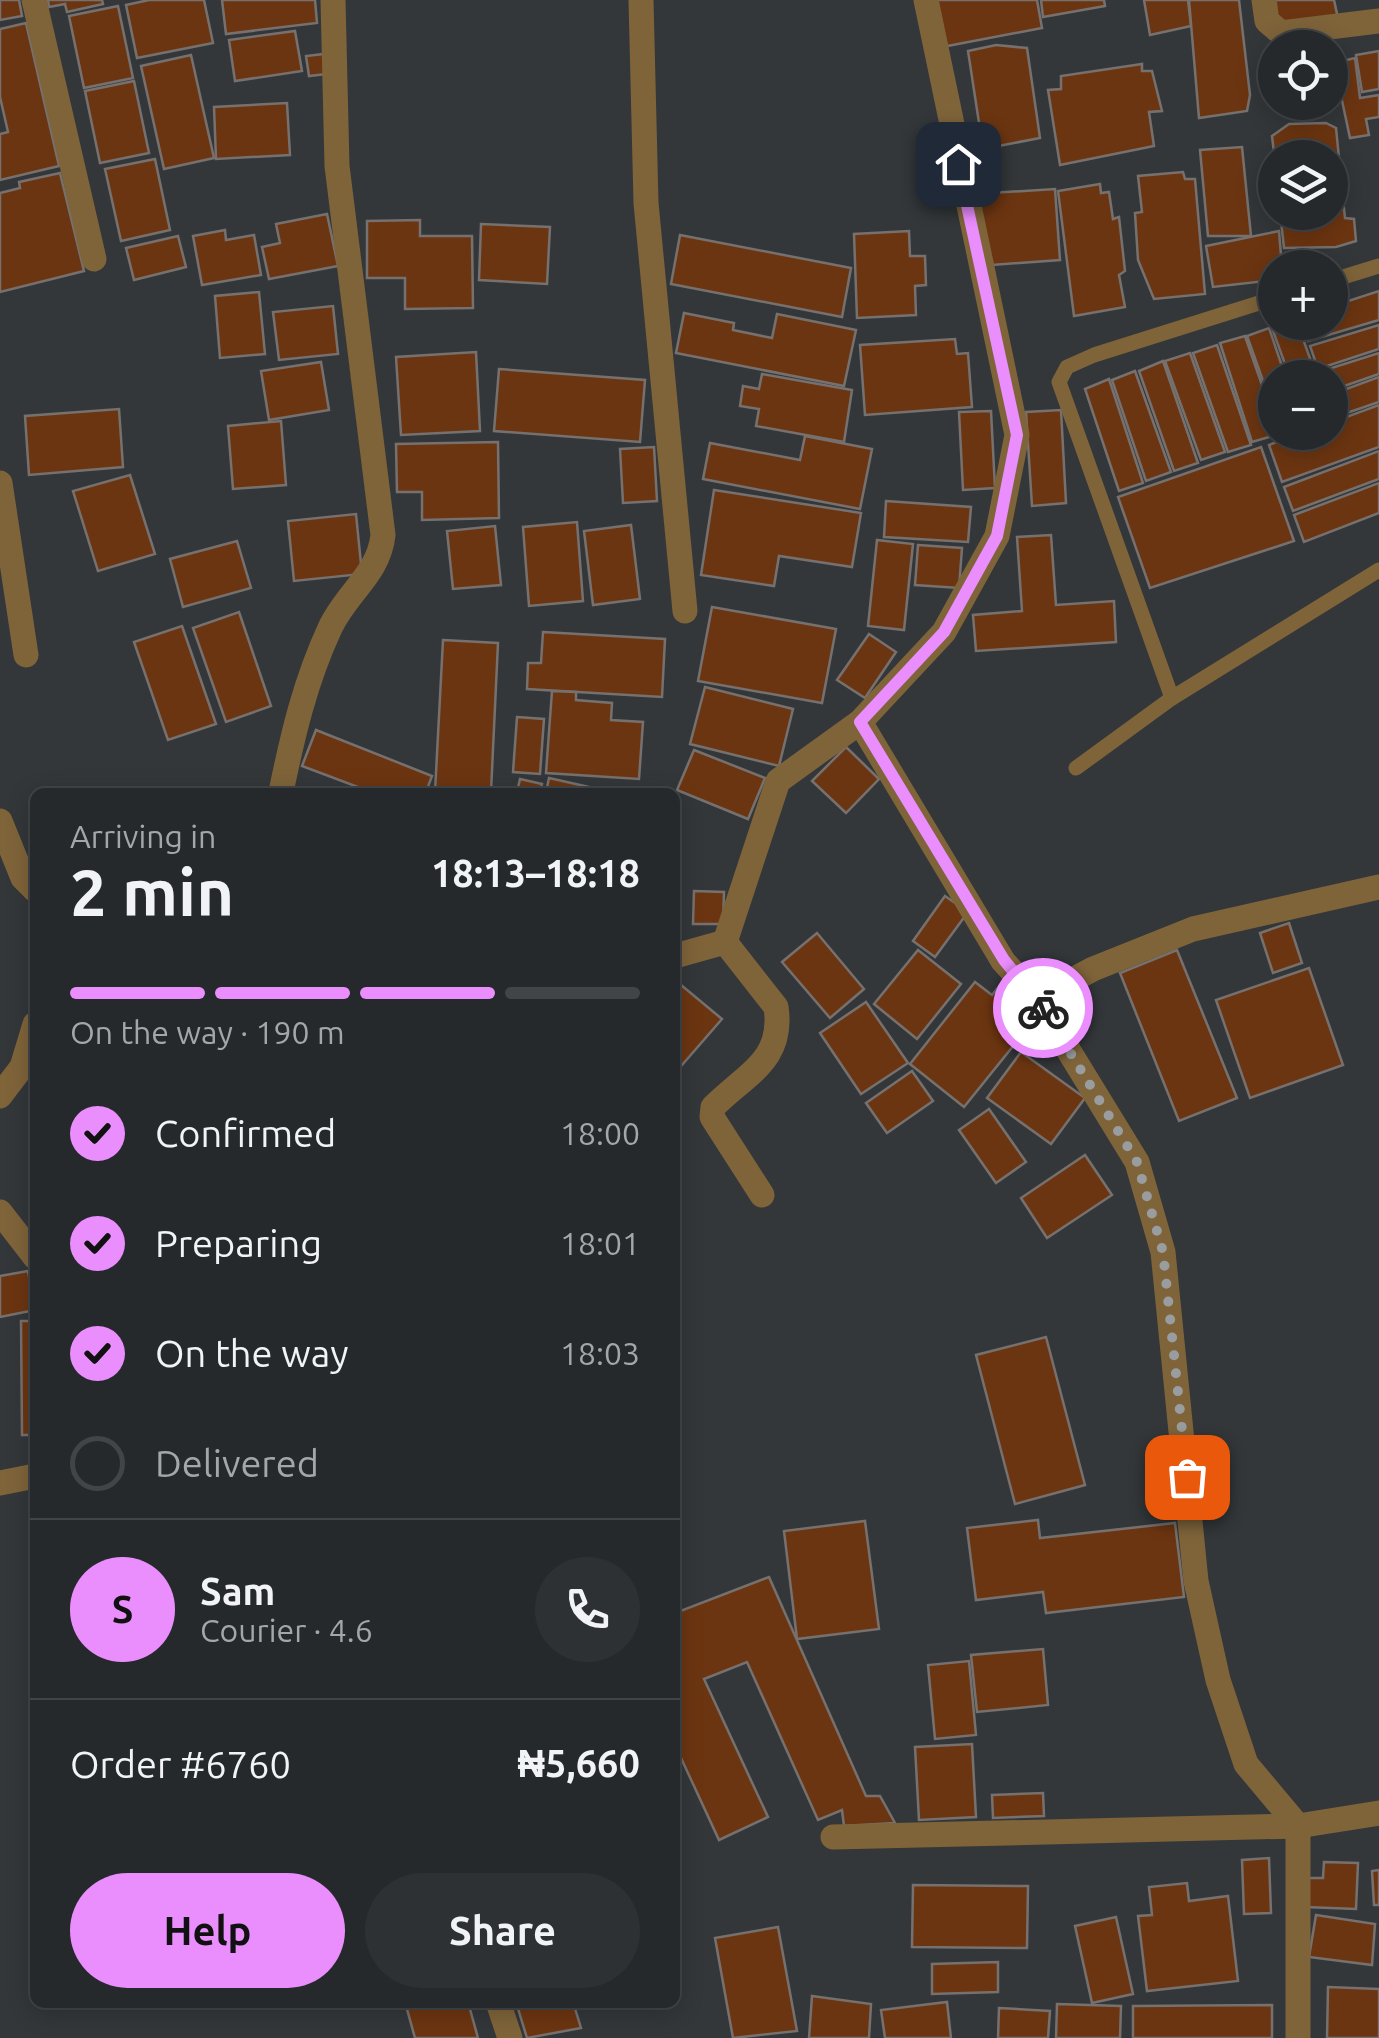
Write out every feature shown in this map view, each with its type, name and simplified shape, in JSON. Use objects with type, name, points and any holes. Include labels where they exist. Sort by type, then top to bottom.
[{"type":"street","points":[[34,0],[94,259]]},
{"type":"street","points":[[282,788],[301,694],[344,600],[375,569],[384,535],[337,166],[334,0]]},
{"type":"street","points":[[641,0],[646,203],[685,611]]},
{"type":"street","points":[[725,942],[778,781],[860,722],[944,632],[997,536],[1017,435],[926,0]]},
{"type":"street","points":[[1264,0],[1267,22],[1281,33],[1379,22]]},
{"type":"street","points":[[0,483],[26,655]]},
{"type":"street","points":[[860,722],[1004,960],[1037,999],[1137,1162],[1163,1252],[1196,1581],[1218,1680],[1246,1764],[1298,1826],[1298,2038]]},
{"type":"street","points":[[0,821],[23,878],[30,885]]},
{"type":"street","points":[[1037,999],[1093,970],[1193,930],[1379,887]]},
{"type":"street","points":[[680,955],[725,942]]},
{"type":"street","points":[[725,942],[776,1007],[773,1052],[713,1106],[712,1116],[762,1196]]},
{"type":"street","points":[[0,1096],[22,1067],[30,1041]]},
{"type":"street","points":[[0,1212],[30,1251]]},
{"type":"street","points":[[0,1484],[30,1477]]},
{"type":"street","points":[[834,1838],[1298,1826],[1379,1813]]},
{"type":"street","points":[[500,2008],[510,2038]]},
{"type":"lane","points":[[1348,275],[1379,266]]},
{"type":"lane","points":[[1172,698],[1059,382],[1067,367],[1094,355],[1258,303]]},
{"type":"lane","points":[[1076,768],[1172,698],[1379,570]]},
{"type":"building","points":[[0,0],[19,0],[22,16],[0,20]]},
{"type":"building","points":[[48,0],[102,0],[103,4],[67,12],[65,4],[49,7]]},
{"type":"building","points":[[149,0],[204,0],[213,43],[137,58],[126,5]]},
{"type":"building","points":[[222,0],[315,0],[317,23],[226,34]]},
{"type":"building","points":[[930,0],[1037,0],[1042,28],[937,48]]},
{"type":"building","points":[[1041,0],[1104,0],[1105,6],[1043,17]]},
{"type":"building","points":[[1144,0],[1188,0],[1191,26],[1150,35]]},
{"type":"building","points":[[1189,0],[1239,0],[1250,95],[1247,111],[1199,118]]},
{"type":"building","points":[[1267,0],[1334,0],[1339,23],[1282,30]]},
{"type":"building","points":[[118,6],[133,78],[84,88],[69,16]]},
{"type":"building","points":[[26,23],[59,166],[0,180],[0,134],[8,132],[0,97],[0,29]]},
{"type":"building","points":[[295,31],[302,71],[235,81],[229,40]]},
{"type":"building","points":[[996,45],[1027,48],[1040,138],[983,149],[968,51]]},
{"type":"building","points":[[1379,51],[1379,89],[1362,92],[1356,55]]},
{"type":"building","points":[[324,54],[327,74],[309,76],[306,56]]},
{"type":"building","points":[[191,55],[214,158],[164,169],[141,66]]},
{"type":"building","points":[[1355,58],[1360,98],[1379,95],[1379,117],[1366,119],[1369,135],[1350,138],[1346,120],[1348,60]]},
{"type":"building","points":[[1142,64],[1142,71],[1152,71],[1162,111],[1149,112],[1154,146],[1060,165],[1048,90],[1061,89],[1061,76]]},
{"type":"building","points":[[134,81],[149,153],[100,163],[85,91]]},
{"type":"building","points":[[287,103],[290,155],[216,159],[214,107]]},
{"type":"building","points":[[1326,123],[1336,128],[1337,140],[1272,140],[1272,136],[1289,124]]},
{"type":"building","points":[[1242,147],[1251,236],[1208,236],[1200,150]]},
{"type":"building","points":[[155,159],[170,230],[121,241],[105,169]]},
{"type":"building","points":[[1183,172],[1185,179],[1195,179],[1205,294],[1154,299],[1138,260],[1135,213],[1142,212],[1138,176]]},
{"type":"building","points":[[60,173],[84,271],[0,292],[0,193],[20,188],[19,182]]},
{"type":"building","points":[[1100,184],[1101,193],[1109,192],[1113,219],[1119,217],[1125,271],[1119,275],[1125,307],[1074,316],[1058,191]]},
{"type":"building","points":[[1055,189],[1060,260],[992,265],[973,194]]},
{"type":"building","points":[[327,214],[338,266],[269,279],[262,247],[280,243],[276,224]]},
{"type":"building","points":[[1348,218],[1354,219],[1356,241],[1336,247],[1284,248],[1282,230],[1348,230]]},
{"type":"building","points":[[420,220],[420,236],[472,236],[473,308],[405,309],[405,278],[367,278],[367,221]]},
{"type":"building","points":[[481,224],[550,227],[547,284],[479,280]]},
{"type":"building","points":[[225,230],[226,240],[254,235],[261,275],[202,285],[193,236]]},
{"type":"building","points":[[909,231],[910,256],[925,256],[926,285],[915,286],[916,315],[857,318],[854,234]]},
{"type":"building","points":[[1279,231],[1281,250],[1258,250],[1258,282],[1213,287],[1206,246]]},
{"type":"building","points":[[680,235],[851,268],[842,317],[671,284]]},
{"type":"building","points":[[178,236],[186,267],[134,280],[126,248]]},
{"type":"building","points":[[1379,291],[1379,320],[1348,329],[1348,301]]},
{"type":"building","points":[[259,292],[265,354],[220,358],[215,296]]},
{"type":"building","points":[[333,306],[338,354],[279,360],[273,312]]},
{"type":"building","points":[[684,313],[734,323],[733,330],[772,338],[777,314],[856,330],[844,386],[676,353]]},
{"type":"building","points":[[1379,325],[1379,349],[1345,360],[1315,360],[1310,346],[1348,340],[1348,334]]},
{"type":"building","points":[[1258,332],[1258,340],[1273,340],[1280,360],[1258,360],[1258,367],[1247,336]]},
{"type":"building","points":[[1245,336],[1258,373],[1258,440],[1252,442],[1220,343]]},
{"type":"building","points":[[955,339],[957,354],[968,353],[972,407],[865,415],[860,345]]},
{"type":"building","points":[[1276,340],[1303,340],[1311,360],[1284,360]]},
{"type":"building","points":[[1217,345],[1251,445],[1228,452],[1193,353]]},
{"type":"building","points":[[476,352],[480,431],[401,435],[396,357]]},
{"type":"building","points":[[1190,353],[1225,452],[1201,460],[1165,361]]},
{"type":"building","points":[[1379,353],[1379,374],[1348,385],[1348,363]]},
{"type":"building","points":[[1163,361],[1198,463],[1174,471],[1139,371]]},
{"type":"building","points":[[321,362],[329,410],[269,420],[261,371]]},
{"type":"building","points":[[499,369],[645,380],[640,442],[494,431]]},
{"type":"building","points":[[1135,371],[1171,472],[1146,481],[1112,380]]},
{"type":"building","points":[[762,374],[852,390],[844,442],[756,426],[759,409],[740,406],[743,386],[759,389]]},
{"type":"building","points":[[1379,377],[1379,402],[1348,413],[1348,388]]},
{"type":"building","points":[[1109,379],[1143,483],[1119,491],[1085,389]]},
{"type":"building","points":[[1379,405],[1379,447],[1282,482],[1271,450],[1348,450],[1348,416]]},
{"type":"building","points":[[119,409],[123,467],[29,475],[25,416]]},
{"type":"building","points":[[1061,410],[1066,503],[1032,506],[1026,412]]},
{"type":"building","points":[[991,411],[995,488],[963,490],[959,412]]},
{"type":"building","points":[[281,421],[286,485],[233,489],[228,426]]},
{"type":"building","points":[[805,436],[872,449],[860,509],[703,479],[710,443],[800,460]]},
{"type":"building","points":[[498,442],[499,518],[422,520],[422,492],[397,492],[396,444]]},
{"type":"building","points":[[654,447],[657,501],[623,503],[620,449]]},
{"type":"building","points":[[1258,448],[1262,450],[1294,541],[1150,588],[1118,497]]},
{"type":"building","points":[[1379,451],[1379,479],[1293,511],[1284,487]]},
{"type":"building","points":[[130,475],[155,554],[98,571],[73,491]]},
{"type":"building","points":[[1379,483],[1379,513],[1304,542],[1294,515]]},
{"type":"building","points":[[714,490],[861,513],[852,567],[779,556],[774,586],[701,575]]},
{"type":"building","points":[[886,501],[971,507],[968,542],[884,537]]},
{"type":"building","points":[[356,514],[362,574],[294,581],[288,521]]},
{"type":"building","points":[[577,522],[583,601],[529,606],[523,527]]},
{"type":"building","points":[[631,525],[640,599],[593,605],[584,531]]},
{"type":"building","points":[[495,526],[501,585],[453,589],[447,531]]},
{"type":"building","points":[[1051,535],[1056,605],[1114,601],[1116,642],[976,651],[973,615],[1022,611],[1017,537]]},
{"type":"building","points":[[877,540],[913,544],[904,630],[868,626]]},
{"type":"building","points":[[237,541],[251,588],[183,607],[170,559]]},
{"type":"building","points":[[918,545],[962,548],[959,588],[915,585]]},
{"type":"building","points":[[712,607],[836,629],[822,703],[698,681]]},
{"type":"building","points":[[239,612],[271,706],[226,722],[193,628]]},
{"type":"building","points":[[182,626],[216,724],[168,740],[134,642]]},
{"type":"building","points":[[543,632],[665,639],[662,697],[527,689],[528,663],[541,663]]},
{"type":"building","points":[[869,634],[896,652],[865,698],[837,680]]},
{"type":"building","points":[[443,640],[498,643],[491,788],[435,788]]},
{"type":"building","points":[[705,687],[793,709],[779,766],[690,744]]},
{"type":"building","points":[[552,691],[576,692],[576,700],[612,703],[611,720],[643,722],[639,779],[546,773]]},
{"type":"building","points":[[517,717],[544,719],[540,774],[513,772]]},
{"type":"building","points":[[316,730],[432,776],[428,788],[360,788],[302,766]]},
{"type":"building","points":[[846,747],[879,779],[846,813],[812,781]]},
{"type":"building","points":[[694,750],[765,778],[748,819],[678,788]]},
{"type":"building","points":[[549,778],[594,788],[547,788]]},
{"type":"building","points":[[520,779],[542,784],[541,788],[518,788]]},
{"type":"building","points":[[694,891],[724,892],[723,924],[693,924]]},
{"type":"building","points":[[945,896],[968,912],[935,957],[913,941]]},
{"type":"building","points":[[1289,923],[1302,963],[1273,973],[1260,933]]},
{"type":"building","points":[[817,933],[864,989],[830,1018],[782,962]]},
{"type":"building","points":[[918,950],[961,984],[917,1039],[874,1004]]},
{"type":"building","points":[[1177,950],[1237,1098],[1179,1121],[1120,973]]},
{"type":"building","points":[[1309,968],[1343,1065],[1250,1098],[1216,1000]]},
{"type":"building","points":[[975,982],[992,995],[1000,985],[1017,998],[1009,1009],[1030,1025],[964,1107],[910,1064]]},
{"type":"building","points":[[680,984],[722,1019],[680,1063]]},
{"type":"building","points":[[866,1002],[908,1063],[861,1094],[820,1033]]},
{"type":"building","points":[[1021,1052],[1085,1098],[1051,1144],[987,1098]]},
{"type":"building","points":[[912,1071],[933,1101],[887,1133],[866,1103]]},
{"type":"building","points":[[989,1109],[1026,1162],[996,1183],[959,1130]]},
{"type":"building","points":[[1085,1155],[1112,1195],[1047,1238],[1021,1198]]},
{"type":"building","points":[[28,1271],[30,1311],[0,1317],[0,1276]]},
{"type":"building","points":[[21,1321],[30,1321],[30,1435],[22,1435]]},
{"type":"building","points":[[1046,1337],[1085,1485],[1015,1504],[976,1355]]},
{"type":"building","points":[[1038,1520],[1040,1538],[1175,1523],[1184,1597],[1046,1613],[1043,1592],[976,1600],[967,1528]]},
{"type":"building","points":[[865,1521],[879,1629],[797,1639],[784,1531]]},
{"type":"building","points":[[769,1577],[866,1796],[880,1796],[895,1823],[844,1826],[842,1810],[818,1820],[747,1662],[704,1679],[768,1817],[719,1840],[680,1756],[680,1611]]},
{"type":"building","points":[[1043,1649],[1048,1705],[977,1712],[971,1655]]},
{"type":"building","points":[[969,1661],[976,1735],[935,1739],[928,1665]]},
{"type":"building","points":[[972,1744],[976,1817],[919,1820],[915,1747]]},
{"type":"building","points":[[1043,1793],[1044,1816],[993,1818],[992,1795]]},
{"type":"building","points":[[1269,1858],[1271,1913],[1244,1914],[1242,1860]]},
{"type":"building","points":[[1324,1862],[1358,1863],[1356,1909],[1305,1907],[1306,1878],[1323,1878]]},
{"type":"building","points":[[1379,1870],[1379,1905],[1374,1905],[1372,1871]]},
{"type":"building","points":[[1187,1883],[1189,1901],[1228,1896],[1238,1981],[1147,1991],[1138,1916],[1152,1915],[1149,1887]]},
{"type":"building","points":[[913,1885],[1028,1886],[1027,1948],[912,1947]]},
{"type":"building","points":[[1316,1915],[1375,1924],[1372,1965],[1309,1957]]},
{"type":"building","points":[[1116,1917],[1133,1994],[1092,2003],[1075,1926]]},
{"type":"building","points":[[778,1927],[797,2031],[733,2038],[715,1938]]},
{"type":"building","points":[[998,1962],[998,1992],[932,1994],[932,1964]]},
{"type":"building","points":[[1328,1987],[1379,1989],[1379,2038],[1327,2038]]},
{"type":"building","points":[[812,1996],[871,2004],[869,2038],[809,2038]]},
{"type":"building","points":[[947,2002],[951,2038],[885,2038],[881,2010]]},
{"type":"building","points":[[1057,2004],[1121,2006],[1120,2038],[1056,2038]]},
{"type":"building","points":[[1272,2005],[1272,2038],[1133,2038],[1133,2006]]},
{"type":"building","points":[[407,2008],[470,2008],[478,2038],[415,2038]]},
{"type":"building","points":[[518,2008],[575,2008],[581,2028],[527,2038]]},
{"type":"building","points":[[999,2008],[1050,2011],[1048,2038],[998,2038]]},
{"type":"way so far","points":[[1043,1008],[1090,1079],[1137,1162],[1163,1252],[1187,1477]]},
{"type":"route","points":[[958,164],[1017,435],[997,536],[944,632],[860,722],[1004,960],[1043,1008]]}]
